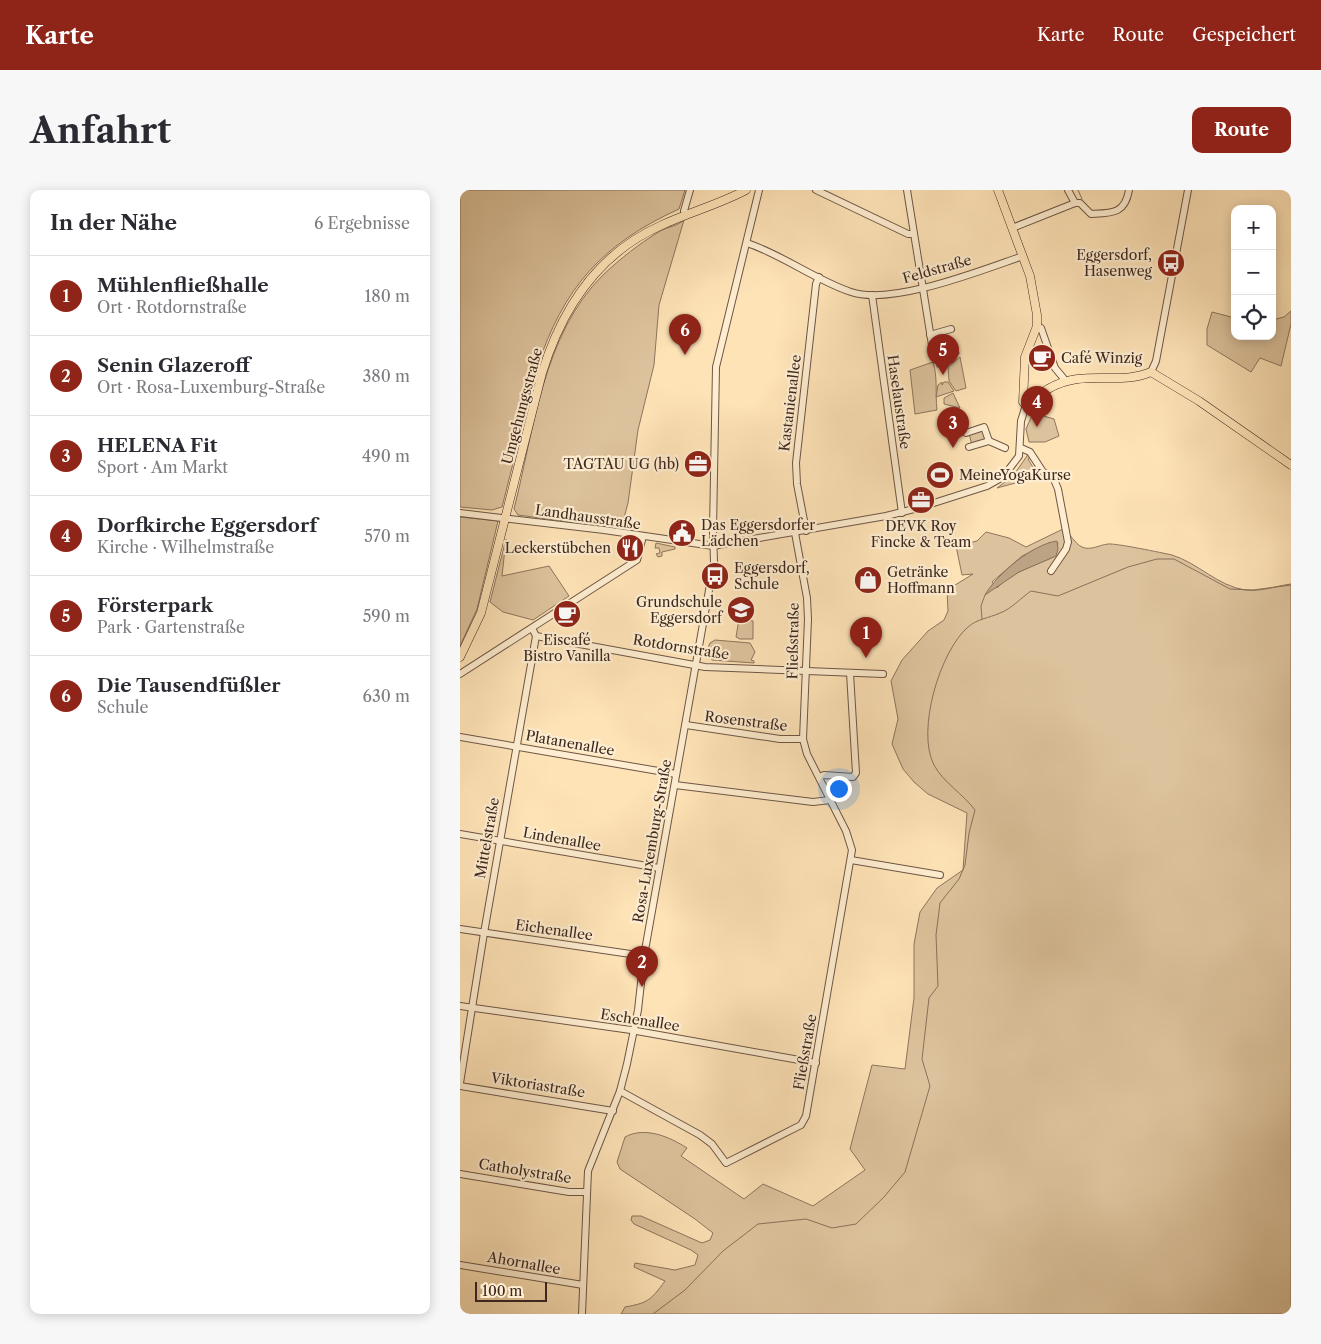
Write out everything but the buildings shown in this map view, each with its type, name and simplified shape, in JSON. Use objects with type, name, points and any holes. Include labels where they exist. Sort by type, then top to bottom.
[{"type":"main road","name":"Umgehungsstraße","points":[[460,657],[473,634],[481,613],[542,373],[553,339],[567,311],[590,279],[622,248],[648,231],[746,190]]},
{"type":"main road","points":[[998,190],[1032,285],[1037,326],[1024,364],[1022,398],[1026,405],[1034,397],[1065,380],[1145,375],[1151,372],[1199,401],[1291,465]]},
{"type":"street","points":[[686,215],[684,211],[690,190]]},
{"type":"street","name":"Rosa-Luxemburg-Straße","points":[[582,1314],[585,1192],[590,1162],[620,1091],[638,1010],[639,986],[644,956],[712,575],[716,367],[759,190]]},
{"type":"street","points":[[816,190],[908,234],[914,234]]},
{"type":"street","points":[[907,190],[933,351]]},
{"type":"street","points":[[1068,190],[1075,204]]},
{"type":"street","points":[[1012,228],[1080,203],[1091,214],[1116,211],[1126,203],[1129,190]]},
{"type":"street","points":[[1151,372],[1156,361],[1188,190]]},
{"type":"street","name":"Feldstraße","points":[[747,243],[854,293],[872,295],[922,288],[1023,256]]},
{"type":"street","name":"Kastanienallee","points":[[806,531],[797,484],[796,463],[816,284],[819,277]]},
{"type":"street","name":"Haselaustraße","points":[[872,295],[902,513]]},
{"type":"street","points":[[1037,326],[1041,328],[1055,368],[1065,380]]},
{"type":"street","points":[[930,335],[951,329]]},
{"type":"street","points":[[1026,405],[1021,422],[1021,448],[1030,452],[1043,472],[1053,477],[1058,489],[1068,542],[1066,549],[1052,571]]},
{"type":"street","points":[[989,440],[985,425],[965,432],[970,447],[989,440],[1005,448]]},
{"type":"street","name":"Landhausstraße","points":[[460,513],[713,546],[902,513],[992,485],[1008,473],[1019,456],[1021,448]]},
{"type":"street","name":"Fließstraße","points":[[620,1091],[700,1134],[712,1144],[726,1163],[804,1122],[851,860],[850,839],[807,754],[804,740],[807,598],[795,532]]},
{"type":"street","points":[[460,674],[637,560],[643,536]]},
{"type":"street","points":[[532,628],[536,636]]},
{"type":"street","name":"Rotdornstraße","points":[[536,636],[697,665],[883,674]]},
{"type":"street","name":"Mittelstraße","points":[[460,1085],[484,933],[536,636]]},
{"type":"street","points":[[818,777],[824,775],[853,777],[856,773],[850,673]]},
{"type":"street","name":"Rosenstraße","points":[[686,725],[804,740]]},
{"type":"street","name":"Platanenallee","points":[[460,737],[676,774]]},
{"type":"street","points":[[674,785],[813,802],[830,800]]},
{"type":"street","name":"Lindenallee","points":[[460,834],[659,868]]},
{"type":"street","points":[[851,860],[940,876]]},
{"type":"street","name":"Eichenallee","points":[[460,929],[644,956]]},
{"type":"street","name":"Eschenallee","points":[[460,1006],[634,1031],[816,1063]]},
{"type":"street","name":"Viktoriastraße","points":[[460,1085],[613,1110]]},
{"type":"street","name":"Catholystraße","points":[[460,1174],[569,1192],[585,1192]]},
{"type":"street","name":"Ahornallee","points":[[460,1265],[583,1285]]},
{"type":"shaded area","points":[[460,190],[685,190],[679,209],[628,237],[607,254],[573,292],[559,314],[537,368],[502,507],[492,510],[460,507]]},
{"type":"shaded area","points":[[684,220],[659,305],[654,365],[638,430],[628,503],[621,529],[518,515],[514,509],[535,416],[554,354],[567,325],[583,299],[603,275],[652,236]]},
{"type":"shaded area","points":[[1291,311],[1291,324],[1281,366],[1260,358],[1251,372],[1207,345],[1207,329],[1212,312],[1231,317],[1231,340],[1276,340],[1276,319],[1284,317]]},
{"type":"shaded area","points":[[959,352],[946,367],[937,367],[935,360]]},
{"type":"shaded area","points":[[960,357],[966,388],[956,391],[949,381],[948,367]]},
{"type":"shaded area","points":[[933,362],[937,410],[915,414],[910,370]]},
{"type":"shaded area","points":[[942,382],[942,385],[944,382],[948,382],[954,391],[936,397],[938,385]]},
{"type":"shaded area","points":[[953,393],[960,408],[944,404],[944,398]]},
{"type":"shaded area","points":[[1033,413],[1054,419],[1059,436],[1045,442],[1029,442],[1026,429]]},
{"type":"shaded area","points":[[984,429],[987,438],[972,445],[969,434]]},
{"type":"shaded area","points":[[1029,453],[1031,457],[1028,459],[1034,469],[1038,467],[1038,475],[1034,478],[997,488],[1013,476]]},
{"type":"shaded area","points":[[460,517],[498,521],[477,609],[460,646]]},
{"type":"shaded area","points":[[1063,529],[1082,547],[1091,548],[1112,544],[1172,555],[1191,563],[1235,588],[1256,590],[1291,584],[1291,1314],[621,1314],[625,1307],[648,1300],[665,1281],[634,1267],[635,1263],[675,1270],[695,1265],[698,1255],[634,1224],[631,1220],[632,1216],[641,1216],[702,1243],[710,1240],[713,1233],[620,1169],[617,1162],[625,1137],[633,1134],[649,1133],[673,1140],[687,1148],[681,1156],[744,1199],[763,1184],[813,1206],[865,1170],[850,1149],[872,1065],[905,1069],[914,998],[914,944],[920,912],[937,888],[963,870],[967,813],[928,794],[903,769],[892,744],[898,719],[891,681],[902,660],[928,631],[944,620],[948,611],[947,590],[973,574],[962,575],[956,546],[977,541],[986,532],[1009,538],[1026,547]],"holes":[[[1049,543],[1058,543],[1055,556],[1017,573],[997,588],[992,582],[1022,556]]]},
{"type":"shaded area","points":[[506,539],[502,576],[549,566],[569,596],[533,620],[503,612],[490,602]]},
{"type":"shaded area","points":[[1057,541],[1058,549],[1056,556],[1019,572],[985,595],[998,578],[1016,561],[1037,548]]},
{"type":"shaded area","points":[[656,543],[675,547],[675,549],[662,552],[662,556],[658,557],[656,554],[660,553],[659,548],[655,548]]},
{"type":"shaded area","points":[[739,619],[753,621],[753,639],[740,639],[736,637]]},
{"type":"shaded area","points":[[715,640],[750,643],[755,652],[751,660],[754,663],[712,660],[707,650],[710,643]]},
{"type":"waterway","points":[[1078,190],[1082,199]]},
{"type":"waterway","points":[[653,1314],[685,1290],[723,1251],[758,1224],[806,1219],[832,1228],[856,1224],[884,1197],[905,1172],[930,1086],[922,1059],[929,998],[938,986],[936,935],[940,903],[959,879],[965,865],[969,833],[975,810],[938,771],[929,750],[929,713],[934,692],[940,672],[958,638],[972,624],[1004,611],[1031,591],[1058,596],[1128,567],[1157,559],[1174,559],[1230,589],[1253,590],[1291,585]]},
{"type":"waterway","points":[[982,619],[981,606],[985,595]]},
{"type":"place","name":"Eggersdorf, Hasenweg","points":[[1171,263]]},
{"type":"place","name":"Die Tausendfüßler","points":[[685,355]]},
{"type":"place","name":"Café Winzig","points":[[1042,358]]},
{"type":"place","name":"Försterpark","points":[[943,375]]},
{"type":"place","name":"Dorfkirche Eggersdorf","points":[[1037,427]]},
{"type":"place","name":"HELENA Fit","points":[[953,448]]},
{"type":"place","name":"TAGTAU UG (hb)","points":[[698,464]]},
{"type":"place","name":"MeineYogaKurse","points":[[940,475]]},
{"type":"place","name":"DEVK Roy Fincke & Team","points":[[921,500]]},
{"type":"place","name":"Das Eggersdorfer Lädchen","points":[[682,533]]},
{"type":"place","name":"Leckerstübchen","points":[[630,548]]},
{"type":"place","name":"Eggersdorf, Schule","points":[[715,576]]},
{"type":"place","name":"Getränke Hoffmann","points":[[868,580]]},
{"type":"place","name":"Grundschule Eggersdorf","points":[[741,610]]},
{"type":"place","name":"Eiscafé Bistro Vanilla","points":[[567,614]]},
{"type":"place","name":"Mühlenfließhalle","points":[[866,658]]},
{"type":"place","name":"Senin Glazeroff","points":[[642,987]]}]
